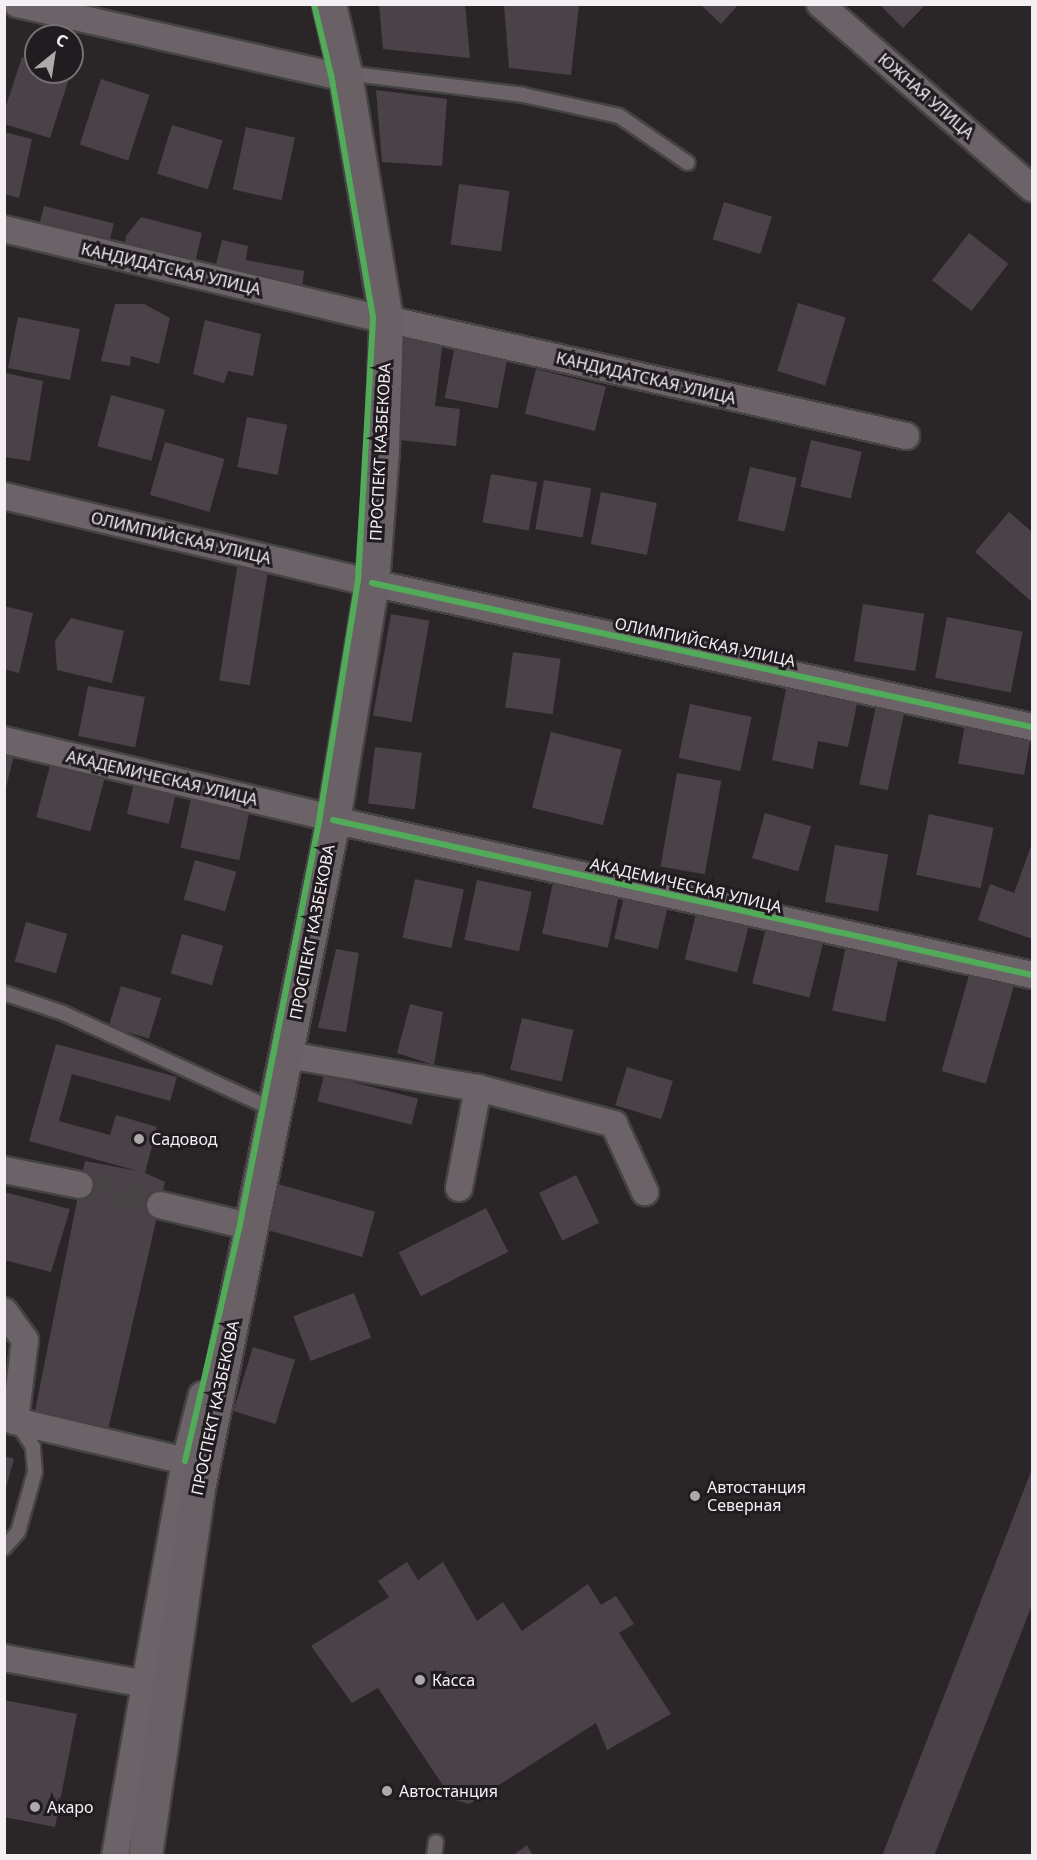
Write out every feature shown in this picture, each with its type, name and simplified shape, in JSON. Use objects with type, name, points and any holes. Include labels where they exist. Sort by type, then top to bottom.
[{"type":"highway","name":"ПРОСПЕКТ КАЗБЕКОВА","points":[[145,1856],[196,1493],[288,1055],[365,582],[380,318],[338,74],[329,4]]},
{"type":"street","points":[[17,4],[338,74]]},
{"type":"street","points":[[314,4],[338,74]]},
{"type":"street","name":"ЮЖНАЯ УЛИЦА","points":[[820,4],[1032,188]]},
{"type":"street","name":"КАНДИДАТСКАЯ УЛИЦА","points":[[4,229],[380,318],[906,436]]},
{"type":"street","name":"ОЛИМПИЙСКАЯ УЛИЦА","points":[[4,496],[365,582],[1032,727]]},
{"type":"street","name":"АКАДЕМИЧЕСКАЯ УЛИЦА","points":[[4,740],[327,818],[1032,975]]},
{"type":"street","points":[[115,1856],[185,1461],[240,1224],[327,818]]},
{"type":"street","points":[[288,1055],[478,1088],[614,1124],[645,1192]]},
{"type":"street","points":[[459,1188],[478,1088]]},
{"type":"street","points":[[4,1170],[80,1185]]},
{"type":"street","points":[[160,1204],[240,1224]]},
{"type":"street","points":[[4,1311],[25,1340],[15,1421],[185,1461]]},
{"type":"street","points":[[4,1658],[145,1684]]},
{"type":"lane","points":[[338,74],[523,96],[619,116],[688,163]]},
{"type":"lane","points":[[4,993],[63,1013],[264,1105]]},
{"type":"lane","points":[[4,1548],[18,1532],[35,1472],[33,1448],[15,1421]]},
{"type":"building","points":[[379,4],[465,4],[470,58],[383,49]]},
{"type":"building","points":[[700,4],[739,4],[721,24]]},
{"type":"building","points":[[879,4],[926,4],[903,28]]},
{"type":"building","points":[[504,5],[579,5],[571,75],[509,68]]},
{"type":"building","points":[[22,57],[24,58],[24,84],[67,84],[50,138],[4,124],[4,112]]},
{"type":"building","points":[[101,79],[150,95],[128,160],[80,145]]},
{"type":"building","points":[[376,90],[447,99],[442,166],[382,162]]},
{"type":"building","points":[[172,125],[223,140],[208,189],[157,174]]},
{"type":"building","points":[[246,127],[295,137],[282,200],[233,190]]},
{"type":"building","points":[[4,132],[32,139],[19,198],[4,194]]},
{"type":"building","points":[[459,184],[510,191],[501,252],[451,244]]},
{"type":"building","points":[[724,202],[772,217],[760,254],[713,239]]},
{"type":"building","points":[[44,206],[114,223],[102,269],[33,252]]},
{"type":"building","points":[[141,217],[202,233],[189,288],[122,269],[126,236]]},
{"type":"building","points":[[969,233],[1008,264],[971,311],[932,280]]},
{"type":"building","points":[[222,240],[248,246],[246,260],[304,271],[299,315],[209,293]]},
{"type":"building","points":[[798,303],[846,318],[825,386],[777,371]]},
{"type":"building","points":[[115,304],[144,304],[170,318],[159,364],[131,356],[130,366],[101,361]]},
{"type":"building","points":[[18,317],[80,329],[70,380],[8,368]]},
{"type":"building","points":[[205,320],[261,334],[253,376],[228,371],[224,383],[193,374]]},
{"type":"building","points":[[400,336],[443,340],[435,406],[460,409],[456,446],[389,439]]},
{"type":"building","points":[[455,345],[508,355],[498,408],[445,398]]},
{"type":"building","points":[[536,369],[606,386],[595,431],[525,414]]},
{"type":"building","points":[[5,373],[43,381],[30,461],[5,457]]},
{"type":"building","points":[[111,395],[165,409],[151,461],[97,446]]},
{"type":"building","points":[[247,417],[287,425],[278,475],[237,467]]},
{"type":"building","points":[[811,440],[862,452],[851,498],[800,487]]},
{"type":"building","points":[[165,442],[225,459],[209,512],[150,495]]},
{"type":"building","points":[[750,467],[797,478],[784,531],[738,521]]},
{"type":"building","points":[[491,474],[537,482],[529,530],[482,522]]},
{"type":"building","points":[[544,480],[591,488],[583,538],[535,529]]},
{"type":"building","points":[[601,492],[657,503],[647,555],[591,544]]},
{"type":"building","points":[[1009,512],[1032,532],[1032,602],[975,552]]},
{"type":"building","points":[[238,562],[269,567],[250,685],[219,681]]},
{"type":"building","points":[[863,604],[924,614],[915,671],[854,661]]},
{"type":"building","points":[[4,606],[33,613],[19,673],[4,669]]},
{"type":"building","points":[[391,614],[429,621],[412,722],[373,715]]},
{"type":"building","points":[[947,617],[1023,632],[1011,693],[935,678]]},
{"type":"building","points":[[71,618],[124,631],[112,683],[57,670],[55,641]]},
{"type":"building","points":[[513,652],[561,659],[553,714],[505,707]]},
{"type":"building","points":[[787,684],[858,699],[848,747],[818,741],[813,769],[772,760]]},
{"type":"building","points":[[88,686],[145,697],[135,747],[78,736]]},
{"type":"building","points":[[877,701],[905,707],[888,790],[859,784]]},
{"type":"building","points":[[690,704],[752,717],[740,771],[679,758]]},
{"type":"building","points":[[965,724],[1031,736],[1024,775],[958,763]]},
{"type":"building","points":[[551,732],[622,750],[603,825],[532,808]]},
{"type":"building","points":[[375,747],[422,753],[415,809],[368,804]]},
{"type":"building","points":[[4,748],[14,755],[5,792],[4,792]]},
{"type":"building","points":[[51,762],[105,776],[90,832],[36,817]]},
{"type":"building","points":[[677,773],[721,781],[705,874],[661,867]]},
{"type":"building","points":[[135,779],[177,789],[169,824],[127,814]]},
{"type":"building","points":[[193,789],[252,801],[239,860],[181,848]]},
{"type":"building","points":[[765,813],[811,826],[798,871],[752,858]]},
{"type":"building","points":[[929,814],[994,828],[981,888],[916,875]]},
{"type":"building","points":[[1032,843],[1032,939],[978,920],[990,884],[1014,893]]},
{"type":"building","points":[[835,845],[888,854],[878,911],[825,902]]},
{"type":"building","points":[[195,860],[236,872],[225,911],[184,899]]},
{"type":"building","points":[[554,878],[620,892],[608,948],[542,934]]},
{"type":"building","points":[[415,879],[464,889],[451,948],[403,938]]},
{"type":"building","points":[[477,880],[532,892],[519,951],[464,940]]},
{"type":"building","points":[[625,892],[669,902],[658,949],[614,939]]},
{"type":"building","points":[[698,906],[750,919],[737,972],[685,959]]},
{"type":"building","points":[[26,922],[67,934],[56,973],[15,961]]},
{"type":"building","points":[[766,928],[823,942],[809,998],[752,983]]},
{"type":"building","points":[[182,934],[223,946],[212,985],[171,973]]},
{"type":"building","points":[[847,941],[900,952],[885,1022],[832,1010]]},
{"type":"building","points":[[336,949],[359,953],[346,1032],[318,1028]]},
{"type":"building","points":[[970,972],[1014,985],[986,1084],[942,1071]]},
{"type":"building","points":[[121,986],[161,998],[149,1038],[109,1026]]},
{"type":"building","points":[[410,1004],[443,1012],[434,1065],[397,1053]]},
{"type":"building","points":[[522,1018],[574,1030],[562,1082],[510,1070]]},
{"type":"building","points":[[56,1044],[177,1077],[170,1101],[72,1074],[59,1121],[110,1135],[116,1115],[157,1127],[145,1173],[165,1182],[108,1430],[34,1416],[85,1161],[138,1171],[29,1141]]},
{"type":"building","points":[[627,1067],[673,1081],[661,1119],[615,1105]]},
{"type":"building","points":[[324,1075],[418,1098],[412,1125],[317,1101]]},
{"type":"building","points":[[576,1175],[599,1223],[562,1241],[539,1193]]},
{"type":"building","points":[[278,1184],[375,1212],[362,1257],[265,1229]]},
{"type":"building","points":[[4,1192],[70,1209],[51,1272],[4,1260]]},
{"type":"building","points":[[486,1208],[508,1252],[421,1296],[399,1252]]},
{"type":"building","points":[[354,1293],[371,1338],[311,1361],[293,1316]]},
{"type":"building","points":[[253,1347],[295,1360],[275,1424],[233,1411]]},
{"type":"building","points":[[4,1456],[14,1459],[5,1491],[4,1491]]},
{"type":"building","points":[[1032,1469],[1032,1605],[934,1856],[882,1856]]},
{"type":"building","points":[[407,1562],[418,1580],[443,1562],[477,1621],[503,1602],[522,1631],[588,1584],[601,1605],[616,1596],[634,1624],[619,1633],[671,1714],[607,1750],[596,1723],[469,1804],[452,1799],[378,1688],[352,1703],[311,1646],[389,1597],[378,1581]]},
{"type":"building","points":[[4,1700],[77,1714],[55,1827],[4,1817]]},
{"type":"building","points":[[527,1845],[533,1856],[512,1856]]},
{"type":"tunnel","points":[[80,1185],[160,1205]]},
{"type":"cycle path","points":[[185,1461],[240,1224],[320,815],[358,580],[373,317],[331,75],[314,4]]},
{"type":"cycle path","points":[[372,583],[1032,727]]},
{"type":"cycle path","points":[[333,820],[1032,975]]},
{"type":"place","name":"Садовод","points":[[139,1139]]},
{"type":"place","name":"Автостанция Северная","points":[[695,1496]]},
{"type":"place","name":"Касса","points":[[420,1680]]},
{"type":"place","name":"Автостанция","points":[[387,1791]]},
{"type":"place","name":"Акаро","points":[[35,1807]]}]
